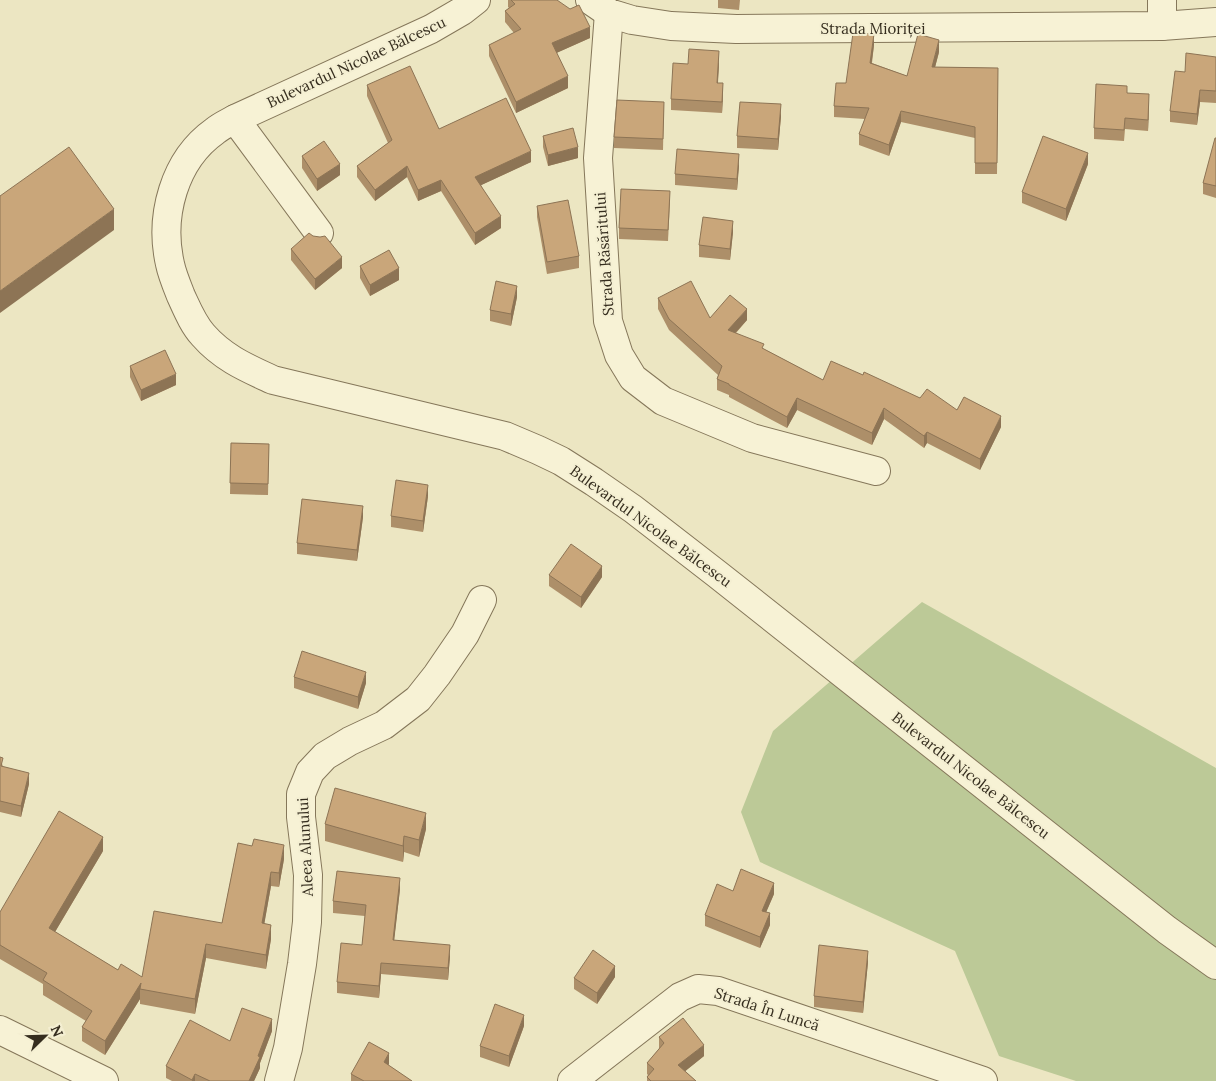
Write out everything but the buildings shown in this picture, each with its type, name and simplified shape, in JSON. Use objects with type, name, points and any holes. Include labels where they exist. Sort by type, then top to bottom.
[{"type":"street","name":"Bulevardul Nicolae Bălcescu","points":[[476,0],[462,11],[431,29],[235,119],[215,131],[197,147],[185,164],[174,187],[168,211],[167,238],[170,264],[178,288],[191,318],[203,335],[240,365],[273,380],[505,436],[561,461],[632,509],[710,568],[1159,924],[1216,965]]},
{"type":"street","name":"Strada Mioriței","points":[[600,6],[632,20],[671,26],[736,29],[1162,13],[1216,22]]},
{"type":"street","name":"Strada Răsăritului","points":[[600,6],[598,158],[608,321],[619,355],[633,378],[663,402],[752,438],[876,471]]},
{"type":"street","points":[[235,119],[320,233]]},
{"type":"street","name":"Aleea Alunului","points":[[279,1081],[288,1048],[307,922],[308,875],[301,816],[301,794],[310,772],[324,756],[384,725],[418,699],[465,634],[482,600]]},
{"type":"street","name":"Strada În Luncă","points":[[572,1081],[680,997],[698,989],[718,991],[983,1081]]},
{"type":"street","points":[[0,1030],[104,1081]]},
{"type":"green space","points":[[922,602],[1216,768],[1216,1081],[1076,1081],[999,1056],[955,951],[760,862],[741,812],[773,731]]}]
